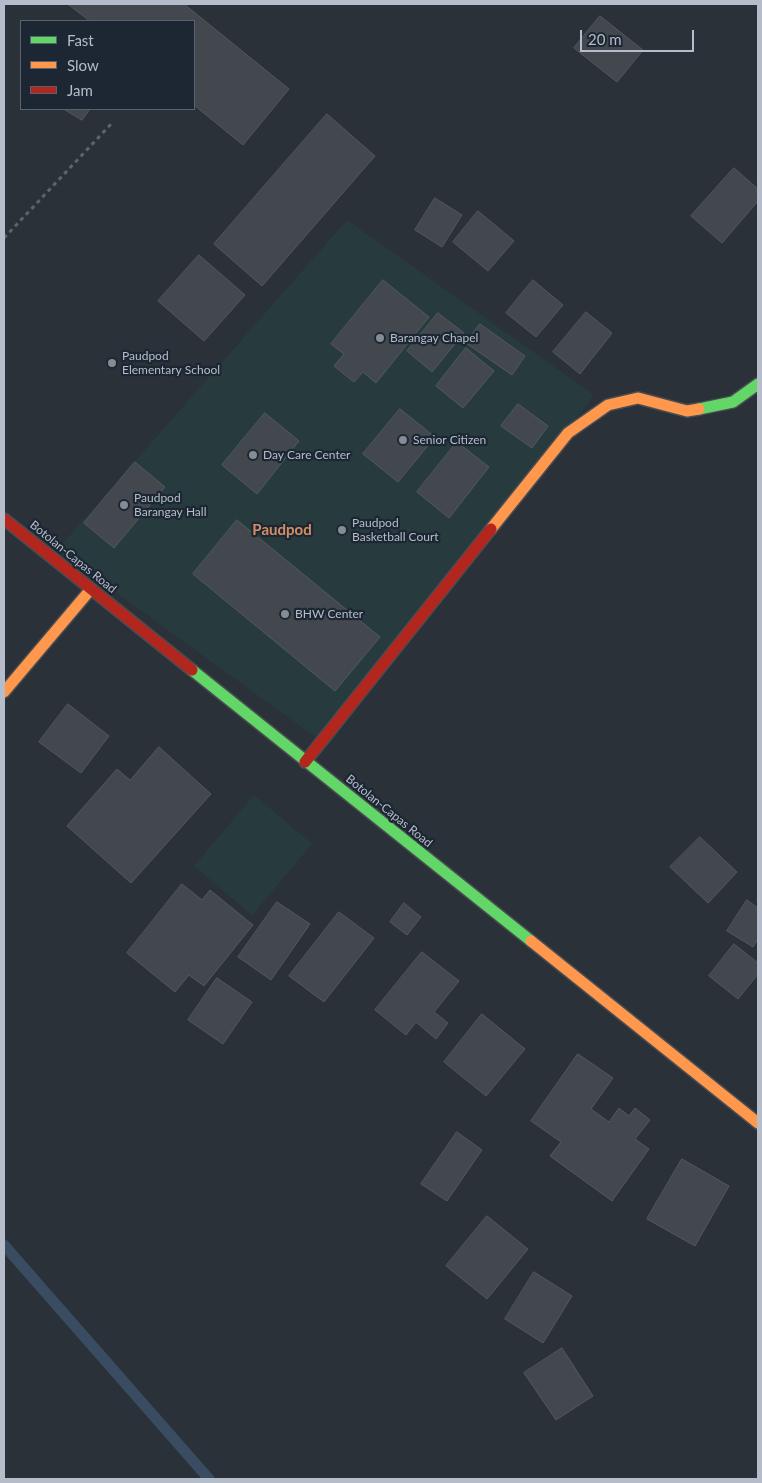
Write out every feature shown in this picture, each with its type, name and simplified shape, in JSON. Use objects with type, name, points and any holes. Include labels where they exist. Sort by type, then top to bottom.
[{"type":"main road","points":[[305,762],[568,433],[608,405],[638,398],[687,411],[734,402],[758,384]]},
{"type":"main road","name":"Botolan-Capas Road","points":[[4,519],[758,1123]]},
{"type":"main road","points":[[4,692],[91,589]]},
{"type":"path","points":[[4,238],[113,122]]},
{"type":"green space","points":[[347,220],[594,395],[328,746],[57,550]]},
{"type":"green space","points":[[254,795],[312,844],[252,915],[194,866]]},
{"type":"building","points":[[68,4],[184,4],[289,89],[243,145],[195,106],[195,20],[89,20]]},
{"type":"building","points":[[600,16],[643,50],[617,82],[574,48]]},
{"type":"building","points":[[66,110],[89,110],[82,120]]},
{"type":"building","points":[[327,114],[375,156],[262,286],[214,244]]},
{"type":"building","points":[[734,168],[758,189],[758,201],[722,243],[691,216]]},
{"type":"building","points":[[435,198],[462,215],[442,247],[415,230]]},
{"type":"building","points":[[478,211],[514,241],[488,271],[453,242]]},
{"type":"building","points":[[199,255],[245,295],[204,341],[158,301]]},
{"type":"building","points":[[383,280],[429,317],[376,383],[363,372],[354,382],[334,366],[344,354],[331,344]]},
{"type":"building","points":[[533,280],[563,305],[536,337],[506,313]]},
{"type":"building","points":[[586,312],[612,333],[580,374],[553,352]]},
{"type":"building","points":[[438,313],[464,333],[432,372],[407,351]]},
{"type":"building","points":[[480,324],[525,356],[512,375],[466,343]]},
{"type":"building","points":[[466,348],[494,371],[463,408],[436,386]]},
{"type":"building","points":[[518,404],[548,426],[532,448],[501,426]]},
{"type":"building","points":[[400,409],[435,437],[398,482],[363,454]]},
{"type":"building","points":[[265,413],[299,441],[257,494],[222,465]]},
{"type":"building","points":[[457,442],[489,467],[449,518],[417,492]]},
{"type":"building","name":"Paudpod Barangay Hall","points":[[135,462],[165,487],[114,548],[84,523]]},
{"type":"building","points":[[237,520],[380,637],[335,691],[193,574]]},
{"type":"building","points":[[68,704],[109,736],[81,773],[39,742]]},
{"type":"building","points":[[159,747],[211,794],[131,883],[67,826],[117,769],[130,780]]},
{"type":"building","points":[[700,837],[737,872],[708,903],[670,867]]},
{"type":"building","points":[[182,884],[202,900],[210,890],[253,925],[204,986],[189,975],[175,992],[127,953]]},
{"type":"building","points":[[747,900],[758,908],[758,939],[753,947],[727,931]]},
{"type":"building","points":[[277,902],[310,924],[271,980],[238,957]]},
{"type":"building","points":[[404,903],[421,917],[407,935],[390,922]]},
{"type":"building","points":[[339,912],[374,938],[324,1002],[289,976]]},
{"type":"building","points":[[734,944],[758,963],[758,974],[738,999],[709,976]]},
{"type":"building","points":[[422,952],[459,981],[434,1012],[448,1023],[436,1039],[416,1022],[406,1035],[375,1010]]},
{"type":"building","points":[[217,978],[252,1002],[223,1044],[188,1020]]},
{"type":"building","points":[[482,1014],[525,1049],[486,1096],[444,1062]]},
{"type":"building","points":[[578,1054],[613,1078],[591,1109],[609,1122],[619,1108],[629,1116],[635,1108],[650,1120],[635,1139],[649,1149],[612,1201],[550,1156],[561,1142],[531,1121]]},
{"type":"building","points":[[457,1132],[482,1150],[447,1201],[421,1184]]},
{"type":"building","points":[[682,1159],[729,1186],[695,1246],[647,1219]]},
{"type":"building","points":[[487,1216],[528,1249],[487,1299],[446,1266]]},
{"type":"building","points":[[534,1272],[572,1296],[543,1343],[505,1319]]},
{"type":"building","points":[[562,1348],[593,1396],[556,1420],[524,1373]]},
{"type":"waterway","points":[[4,1245],[209,1479]]},
{"type":"traffic: fast","points":[[699,409],[733,402],[758,384]]},
{"type":"traffic: fast","points":[[192,670],[531,941]]},
{"type":"traffic: slow","points":[[491,529],[568,433],[608,405],[638,398],[687,411],[699,409]]},
{"type":"traffic: slow","points":[[4,692],[91,589]]},
{"type":"traffic: slow","points":[[531,941],[758,1123]]},
{"type":"traffic: jam","points":[[4,519],[192,670]]},
{"type":"traffic: jam","points":[[305,762],[491,529]]},
{"type":"place","name":"Barangay Chapel","points":[[380,338]]},
{"type":"place","name":"Paudpod Elementary School","points":[[112,363]]},
{"type":"place","name":"Senior Citizen","points":[[403,440]]},
{"type":"place","name":"Day Care Center","points":[[253,455]]},
{"type":"place","name":"Paudpod Barangay Hall","points":[[124,505]]},
{"type":"place","name":"Paudpod Basketball Court","points":[[342,530]]},
{"type":"place","name":"BHW Center","points":[[285,614]]},
{"type":"district","name":"Paudpod","points":[[282,530]]}]
